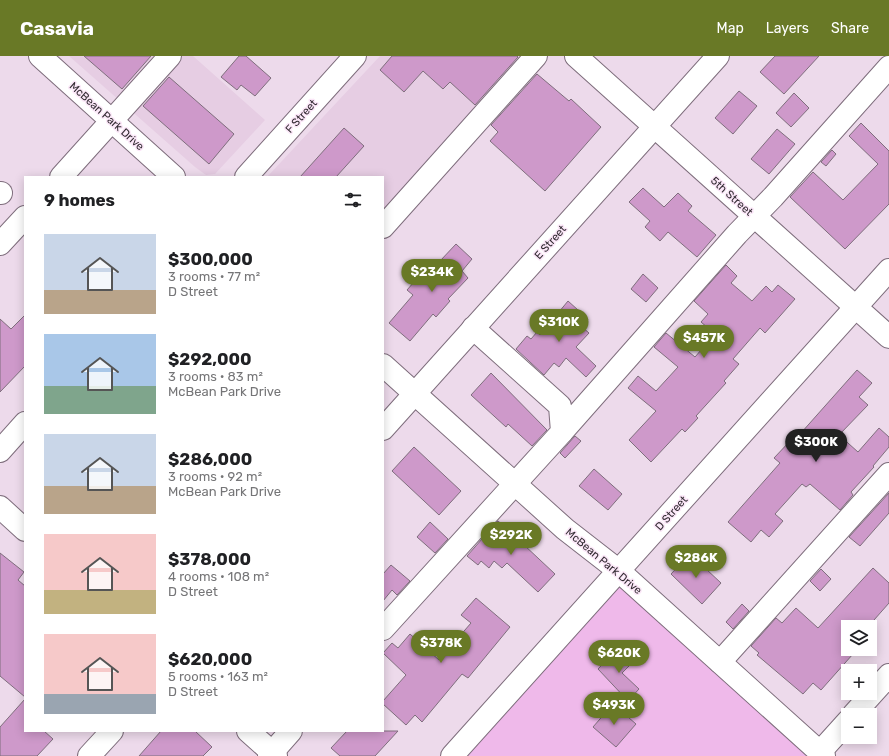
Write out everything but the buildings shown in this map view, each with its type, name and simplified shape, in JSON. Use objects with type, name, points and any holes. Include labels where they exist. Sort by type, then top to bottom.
[{"type":"street","name":"McBean Park Drive","points":[[40,56],[173,176]]},
{"type":"street","points":[[62,176],[170,56]]},
{"type":"street","name":"F Street","points":[[247,176],[355,56]]},
{"type":"street","points":[[384,226],[536,56]]},
{"type":"street","name":"5th Street","points":[[576,56],[889,337]]},
{"type":"street","name":"E Street","points":[[384,428],[718,56]]},
{"type":"street","points":[[384,628],[514,483],[562,432],[889,67]]},
{"type":"street","points":[[1,242],[24,218]]},
{"type":"street","name":"D Street","points":[[452,756],[889,270]]},
{"type":"street","points":[[473,328],[560,406],[562,432]]},
{"type":"street","name":"McBean Park Drive","points":[[384,366],[565,529],[619,571],[822,754]]},
{"type":"street","points":[[0,451],[24,424]]},
{"type":"street","points":[[720,662],[889,474]]},
{"type":"street","points":[[0,507],[24,529]]},
{"type":"street","points":[[860,708],[889,675]]},
{"type":"street","points":[[822,754],[841,730]]},
{"type":"street","points":[[89,756],[111,732]]},
{"type":"street","points":[[249,732],[272,755],[290,732]]},
{"type":"shaded area","points":[[69,56],[193,56],[265,120],[215,174],[206,175]]},
{"type":"shaded area","points":[[380,56],[526,56],[384,218],[384,176],[268,176]]},
{"type":"shaded area","points":[[615,581],[809,756],[458,756]]}]
